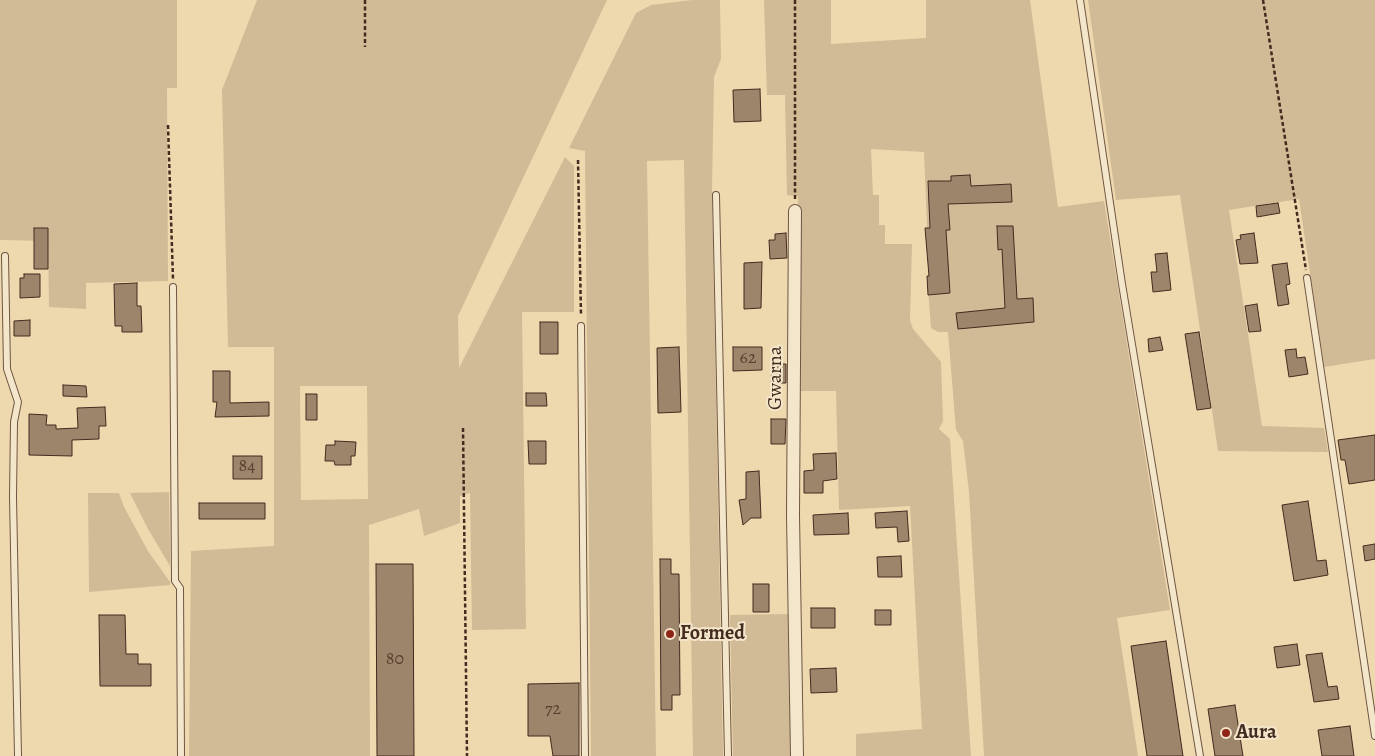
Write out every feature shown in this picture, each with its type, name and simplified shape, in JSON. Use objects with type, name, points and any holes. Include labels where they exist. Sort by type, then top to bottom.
[{"type":"street","name":"Gwarna","points":[[795,211],[793,515],[797,756]]},
{"type":"lane","points":[[1080,0],[1122,284],[1200,756]]},
{"type":"lane","points":[[716,195],[728,756]]},
{"type":"lane","points":[[5,256],[7,369],[18,402],[14,422],[13,497],[18,756]]},
{"type":"lane","points":[[1307,278],[1375,736]]},
{"type":"lane","points":[[173,287],[175,582],[180,588],[181,756]]},
{"type":"lane","points":[[581,326],[585,756]]},
{"type":"path","points":[[365,0],[365,47]]},
{"type":"path","points":[[795,0],[795,211]]},
{"type":"path","points":[[1263,0],[1307,278]]},
{"type":"path","points":[[168,126],[173,287]]},
{"type":"path","points":[[578,160],[581,326]]},
{"type":"path","points":[[463,428],[467,756]]},
{"type":"shaded area","points":[[0,0],[177,0],[177,88],[167,88],[168,281],[86,283],[86,309],[49,307],[48,241],[0,240]]},
{"type":"shaded area","points":[[257,0],[607,0],[458,316],[459,368],[565,157],[574,166],[574,312],[522,312],[526,629],[472,630],[470,493],[460,496],[460,523],[424,536],[419,509],[369,525],[370,756],[189,756],[191,551],[274,546],[274,347],[228,347],[222,90]],"holes":[[[300,386],[367,386],[368,499],[301,500]]]},
{"type":"shaded area","points":[[692,0],[720,0],[721,59],[714,77],[712,191],[723,756],[693,756],[684,160],[647,161],[656,756],[591,756],[585,151],[569,148],[636,13],[651,5]]},
{"type":"shaded area","points":[[764,0],[831,0],[831,44],[926,38],[926,0],[1030,0],[1058,207],[1104,201],[1170,610],[1117,618],[1138,756],[984,756],[969,492],[963,441],[956,430],[948,332],[938,332],[931,328],[927,276],[929,275],[924,152],[871,149],[873,195],[879,195],[879,225],[885,225],[885,244],[912,244],[910,320],[913,329],[941,362],[943,421],[939,429],[950,439],[971,756],[856,756],[856,734],[922,729],[910,506],[839,510],[836,391],[798,391],[798,196],[787,195],[785,95],[767,95]]},
{"type":"shaded area","points":[[1088,0],[1375,0],[1375,359],[1324,367],[1299,199],[1229,210],[1262,426],[1324,428],[1328,452],[1218,451],[1180,195],[1116,200]]},
{"type":"shaded area","points":[[169,492],[170,566],[148,529],[130,493]]},
{"type":"shaded area","points":[[88,493],[119,493],[124,507],[148,551],[170,582],[170,585],[89,592]]},
{"type":"shaded area","points":[[792,614],[794,756],[733,756],[730,615]]},
{"type":"building","points":[[760,89],[761,121],[734,122],[733,90]]},
{"type":"building","points":[[970,175],[971,186],[1011,184],[1012,202],[948,204],[950,230],[946,230],[950,293],[928,295],[927,276],[929,276],[925,228],[930,228],[928,181],[951,181],[951,176]]},
{"type":"building","points":[[1278,203],[1280,213],[1257,217],[1256,206]]},
{"type":"building","points":[[997,226],[1013,226],[1017,299],[1033,298],[1034,322],[958,329],[956,313],[1005,308],[1002,249],[998,250]]},
{"type":"building","points":[[34,228],[48,228],[48,269],[34,269]]},
{"type":"building","points":[[786,233],[787,258],[770,259],[769,240],[775,240],[775,234]]},
{"type":"building","points":[[1254,233],[1258,263],[1240,264],[1236,240],[1241,239],[1240,235]]},
{"type":"building","points":[[1167,253],[1171,290],[1153,292],[1151,272],[1157,272],[1155,254]]},
{"type":"building","points":[[762,262],[761,308],[744,309],[744,263]]},
{"type":"building","points":[[1287,263],[1290,284],[1286,285],[1289,304],[1278,306],[1272,265]]},
{"type":"building","points":[[24,274],[40,274],[40,297],[20,298],[20,278],[24,278]]},
{"type":"building","points":[[137,283],[137,306],[141,306],[142,332],[122,332],[122,326],[115,326],[114,284]]},
{"type":"building","points":[[1257,304],[1261,331],[1249,332],[1245,306]]},
{"type":"building","points":[[30,320],[30,336],[14,336],[14,321]]},
{"type":"building","points":[[540,322],[558,322],[558,354],[540,354]]},
{"type":"building","points":[[1199,332],[1211,408],[1197,410],[1185,334]]},
{"type":"building","points":[[1160,337],[1163,350],[1149,352],[1148,339]]},
{"type":"building","points":[[679,347],[681,412],[658,413],[657,348]]},
{"type":"building","points":[[733,347],[762,347],[762,370],[733,371]]},
{"type":"building","points":[[1296,349],[1297,358],[1305,357],[1308,374],[1289,377],[1285,350]]},
{"type":"building","points":[[772,364],[786,364],[786,383],[771,383]]},
{"type":"building","points":[[213,371],[230,371],[230,403],[269,402],[269,416],[215,417],[217,402],[213,402]]},
{"type":"building","points":[[63,385],[86,386],[87,397],[63,396]]},
{"type":"building","points":[[526,393],[546,393],[547,406],[526,406]]},
{"type":"building","points":[[306,394],[317,394],[317,420],[306,420]]},
{"type":"building","points":[[105,407],[106,426],[99,426],[99,439],[72,440],[72,456],[29,455],[29,414],[47,415],[46,425],[56,425],[56,429],[78,428],[77,408]]},
{"type":"building","points":[[771,419],[786,419],[785,444],[771,444]]},
{"type":"building","points":[[1375,435],[1375,480],[1349,484],[1345,460],[1341,460],[1338,440]]},
{"type":"building","points":[[335,441],[356,442],[355,456],[351,456],[351,465],[335,465],[334,461],[325,461],[326,445],[335,445]]},
{"type":"building","points":[[528,441],[546,441],[546,464],[529,464]]},
{"type":"building","points":[[836,453],[837,479],[823,481],[823,493],[804,493],[804,471],[814,470],[813,454]]},
{"type":"building","points":[[233,456],[262,456],[262,479],[233,479]]},
{"type":"building","points":[[759,471],[761,518],[751,518],[743,525],[739,500],[746,499],[746,472]]},
{"type":"building","points":[[1308,501],[1317,561],[1326,560],[1328,575],[1294,581],[1282,505]]},
{"type":"building","points":[[199,503],[265,503],[265,519],[199,519]]},
{"type":"building","points":[[907,511],[909,541],[898,542],[897,527],[876,528],[875,513]]},
{"type":"building","points":[[848,513],[849,534],[814,535],[813,515]]},
{"type":"building","points":[[1375,544],[1375,559],[1365,561],[1363,546]]},
{"type":"building","points":[[901,556],[902,577],[878,577],[877,557]]},
{"type":"building","name":"Formed","points":[[660,559],[671,559],[671,574],[679,574],[680,695],[672,695],[672,710],[661,710]]},
{"type":"building","points":[[376,564],[413,564],[414,756],[377,756]]},
{"type":"building","points":[[753,584],[769,584],[769,612],[753,612]]},
{"type":"building","points":[[811,608],[835,608],[835,628],[811,628]]},
{"type":"building","points":[[875,610],[891,610],[891,625],[875,625]]},
{"type":"building","points":[[99,615],[125,615],[126,654],[138,654],[138,664],[151,664],[151,686],[100,686]]},
{"type":"building","points":[[1166,641],[1183,756],[1147,756],[1131,646]]},
{"type":"building","points":[[1297,644],[1300,665],[1277,668],[1274,647]]},
{"type":"building","points":[[1322,653],[1328,687],[1337,686],[1339,699],[1314,702],[1306,655]]},
{"type":"building","points":[[836,668],[837,692],[811,693],[810,669]]},
{"type":"building","points":[[579,683],[579,756],[553,756],[550,736],[528,736],[528,684]]},
{"type":"building","name":"Aura","points":[[1235,705],[1243,756],[1215,756],[1208,709]]},
{"type":"building","points":[[1350,726],[1354,756],[1322,756],[1318,730]]},
{"type":"place","name":"Formed","points":[[670,634]]},
{"type":"place","name":"Aura","points":[[1226,733]]}]
